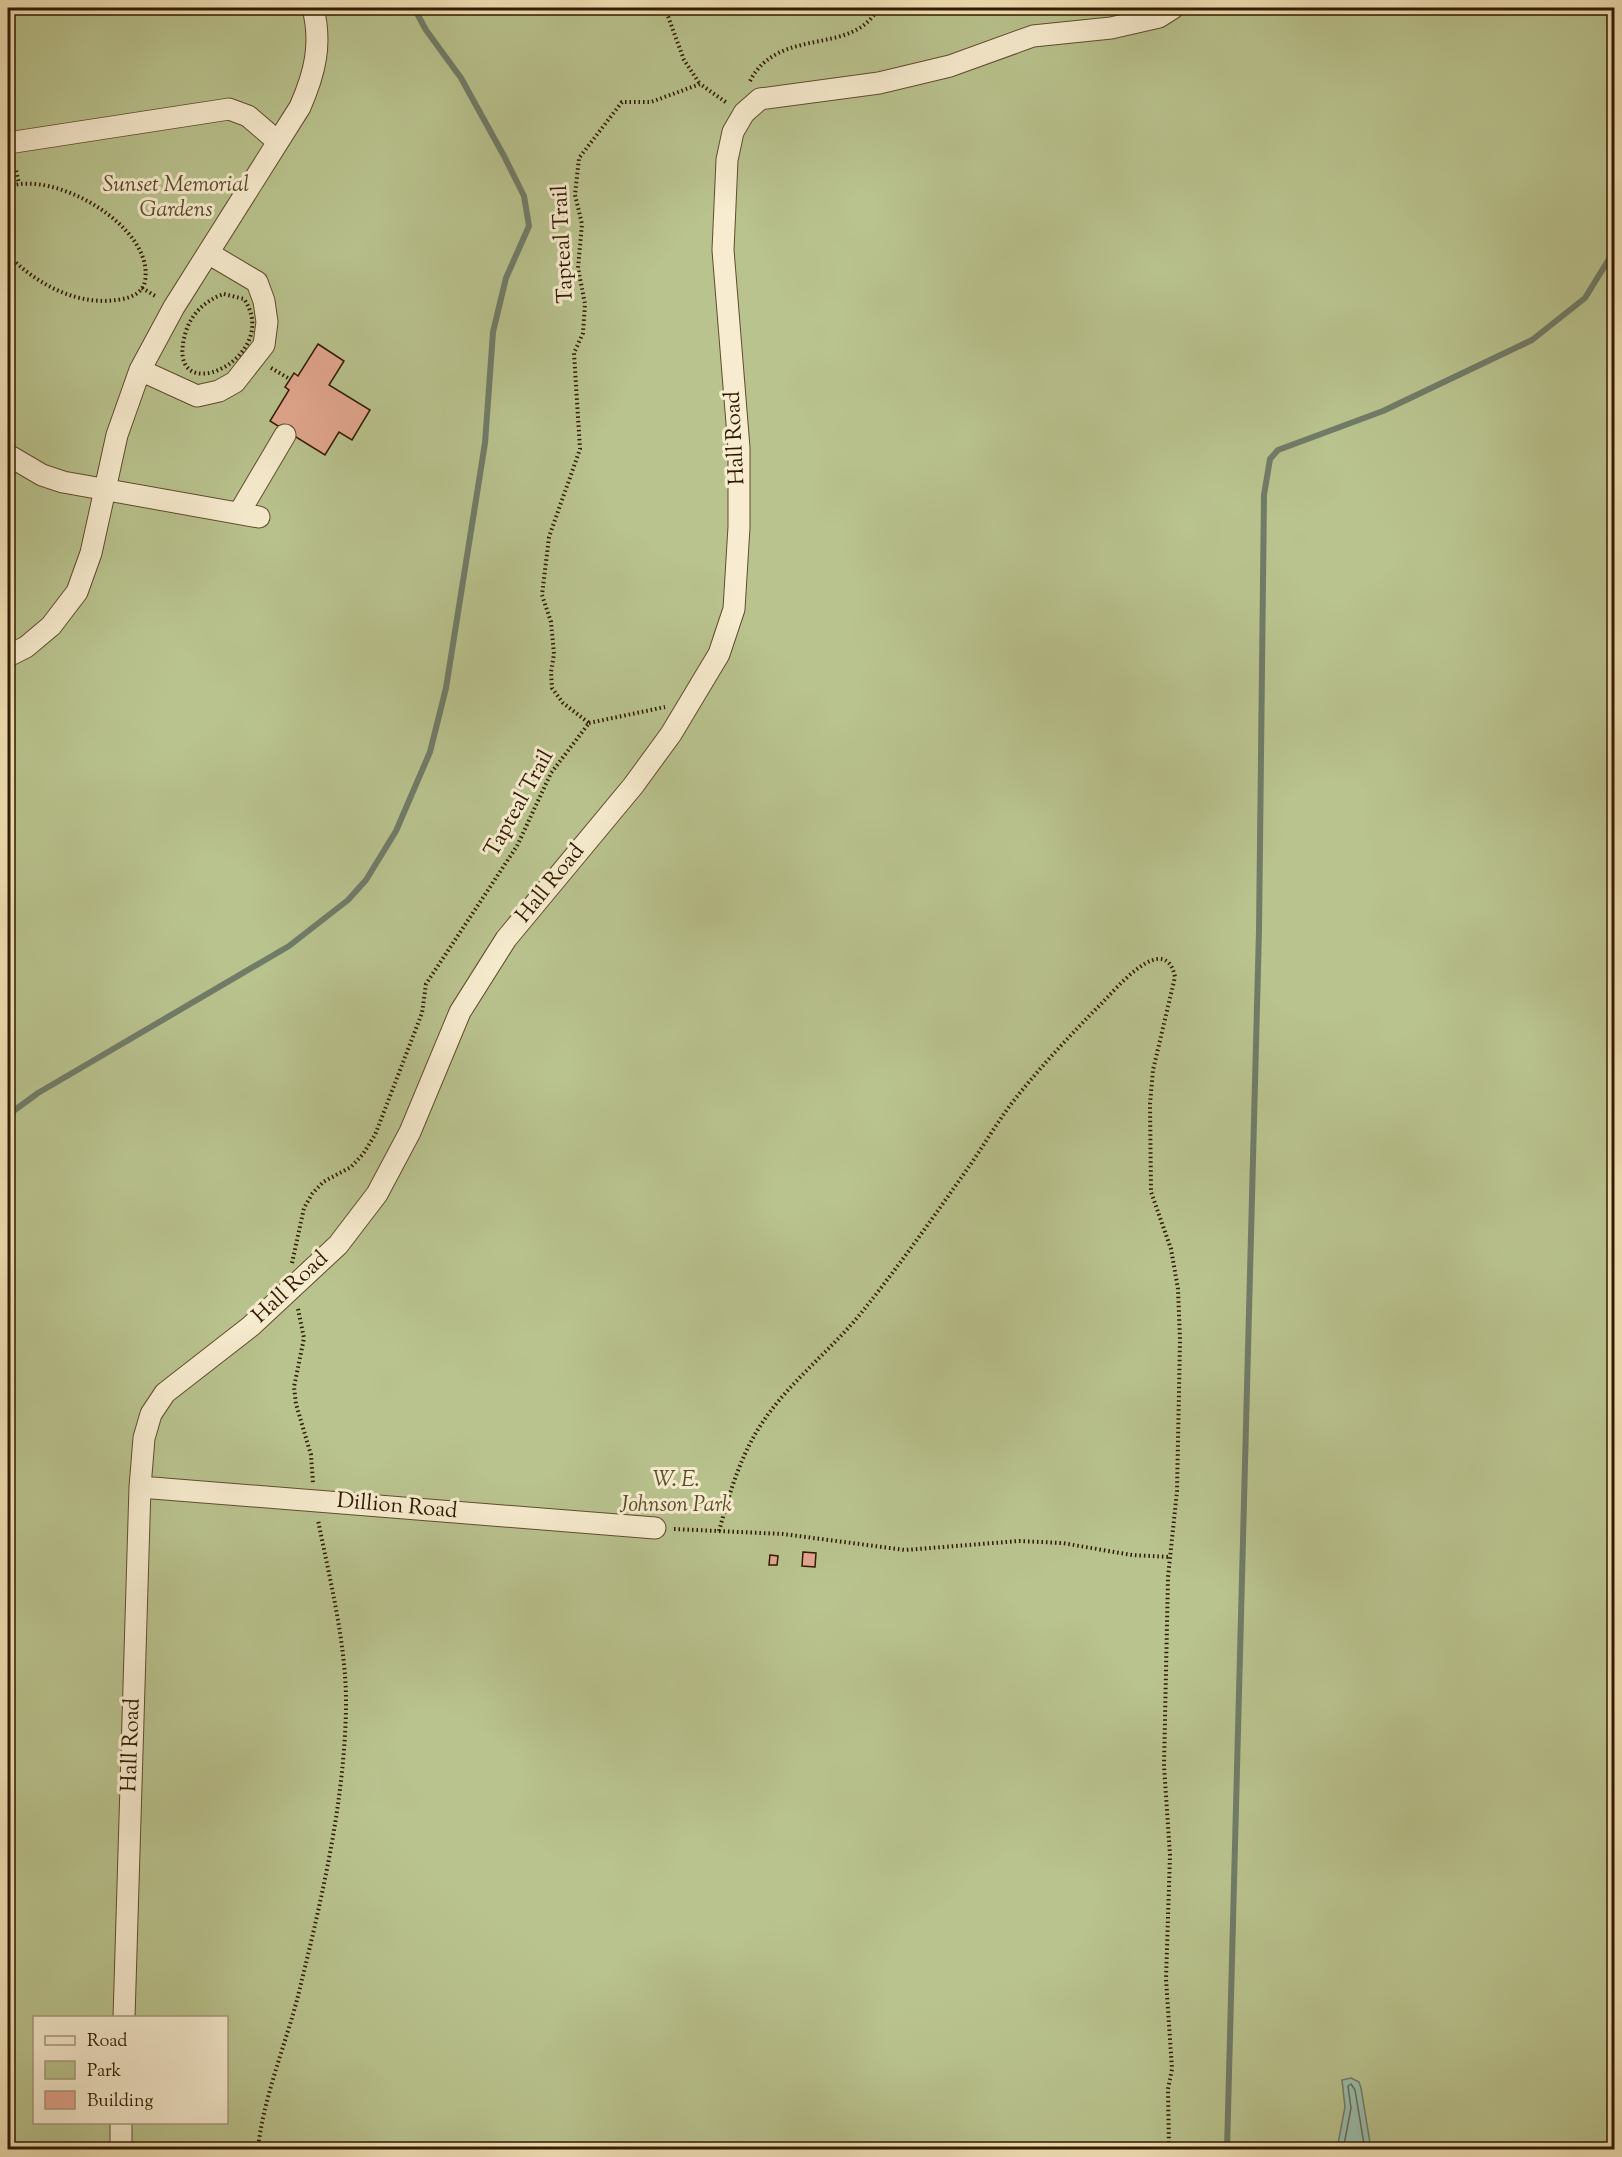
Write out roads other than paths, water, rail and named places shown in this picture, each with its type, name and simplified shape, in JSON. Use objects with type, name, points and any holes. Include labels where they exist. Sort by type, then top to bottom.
[{"type":"street","points":[[8,656],[26,647],[51,626],[77,592],[91,553],[103,490],[117,435],[140,370],[208,253],[300,107],[314,73],[318,34],[313,8]]},
{"type":"street","name":"Hall Road","points":[[124,2016],[140,1487],[144,1438],[151,1414],[165,1393],[251,1326],[338,1245],[377,1194],[410,1132],[460,1012],[506,939],[633,786],[691,702],[719,654],[734,609],[740,527],[739,448],[723,250],[727,160],[733,132],[744,113],[760,99],[780,94],[879,82],[950,66],[1033,36],[1111,28],[1159,17],[1173,8]]},
{"type":"street","points":[[8,143],[229,109],[248,116],[277,141]]},
{"type":"street","points":[[140,370],[197,396],[219,391],[235,382],[264,345],[267,322],[257,282],[208,253]]},
{"type":"street","points":[[8,454],[42,475],[103,490],[249,515],[285,435]]},
{"type":"street","name":"Dillion Road","points":[[140,1487],[655,1528]]},
{"type":"street","points":[[121,2124],[121,2150]]},
{"type":"water","points":[[1351,2078],[1359,2082],[1361,2088],[1371,2149],[1337,2149],[1345,2107],[1342,2080]]},
{"type":"waterway","points":[[8,1115],[38,1093],[289,946],[348,900],[366,880],[396,831],[430,752],[446,688],[485,443],[493,332],[506,278],[529,226],[524,196],[504,156],[461,78],[426,30],[414,8]]},
{"type":"waterway","points":[[1227,2150],[1259,930],[1264,495],[1270,459],[1278,450],[1383,411],[1532,340],[1585,298],[1614,251]]},
{"type":"park label","name":"Sunset Memorial Gardens","points":[[176,198]]},
{"type":"park label","name":"W. E. Johnson Park","points":[[676,1494]]}]
